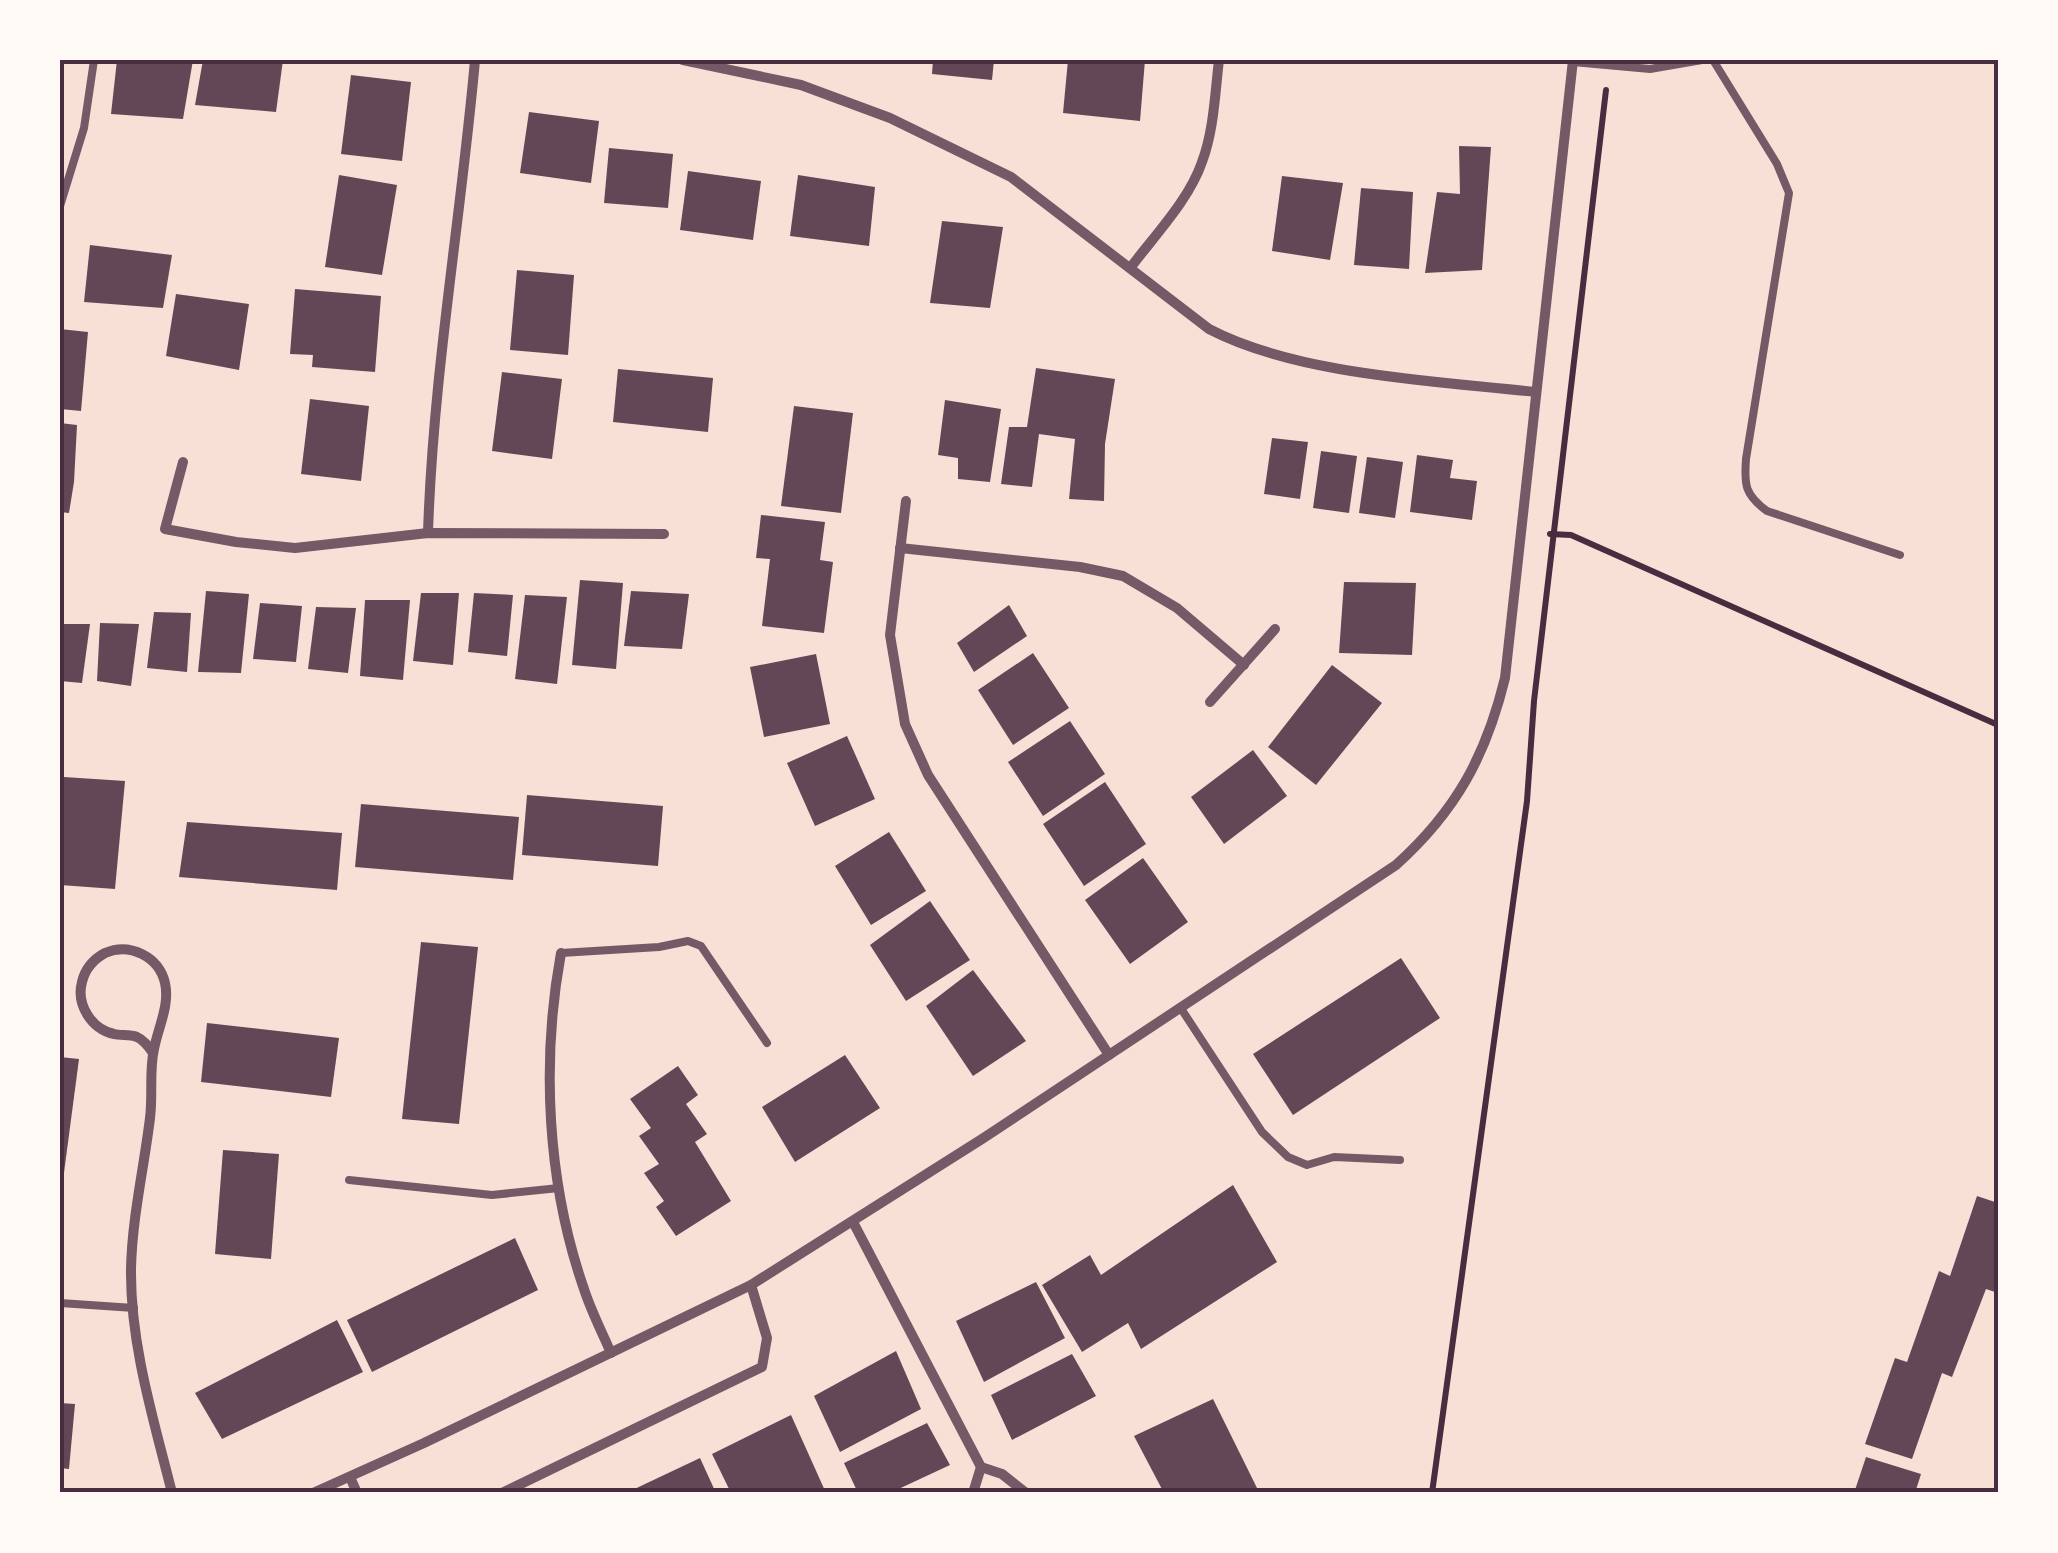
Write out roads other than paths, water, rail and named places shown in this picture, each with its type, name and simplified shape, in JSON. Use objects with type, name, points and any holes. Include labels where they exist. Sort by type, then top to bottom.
[{"type":"street","points":[[428,533],[430,458],[464,186],[475,60]]},
{"type":"street","points":[[683,60],[801,85],[890,118],[1011,176],[1210,329],[1265,353],[1351,369],[1535,392]]},
{"type":"street","points":[[1131,267],[1202,165],[1220,60]]},
{"type":"street","points":[[313,1493],[751,1285],[854,1222],[1396,865],[1445,816],[1482,752],[1505,678],[1573,61]]},
{"type":"street","points":[[183,462],[165,529],[236,542],[295,548],[428,533],[664,534]]},
{"type":"street","points":[[906,501],[890,634],[898,698],[914,748],[986,869],[1109,1055]]},
{"type":"street","points":[[900,548],[1080,566],[1123,576],[1177,608],[1244,665]]},
{"type":"street","points":[[1210,702],[1275,629]]},
{"type":"street","points":[[153,1053],[140,1038],[100,1029],[82,1005],[80,990],[84,976],[104,954],[130,950],[144,954],[162,974],[166,987],[153,1053],[153,1090],[131,1270],[135,1331],[172,1493]]},
{"type":"street","points":[[561,952],[552,998],[549,1066],[559,1188],[584,1289],[611,1353]]},
{"type":"street","points":[[854,1222],[982,1467],[1002,1474],[1026,1493]]},
{"type":"street","points":[[502,1493],[762,1367],[767,1338],[751,1285]]},
{"type":"street","points":[[972,1493],[982,1467]]},
{"type":"street","points":[[350,1478],[357,1493]]},
{"type":"lane","points":[[60,206],[84,128],[94,60]]},
{"type":"lane","points":[[1573,61],[1650,69],[1702,60]]},
{"type":"lane","points":[[1713,60],[1777,164],[1789,194],[1744,487],[1749,498],[1767,511],[1900,555]]},
{"type":"lane","points":[[561,952],[658,947],[688,941],[701,946],[766,1043]]},
{"type":"lane","points":[[1180,1007],[1262,1132],[1288,1157],[1307,1164],[1334,1157],[1400,1160]]},
{"type":"lane","points":[[349,1180],[492,1195],[559,1188]]},
{"type":"lane","points":[[60,1303],[134,1308]]}]
